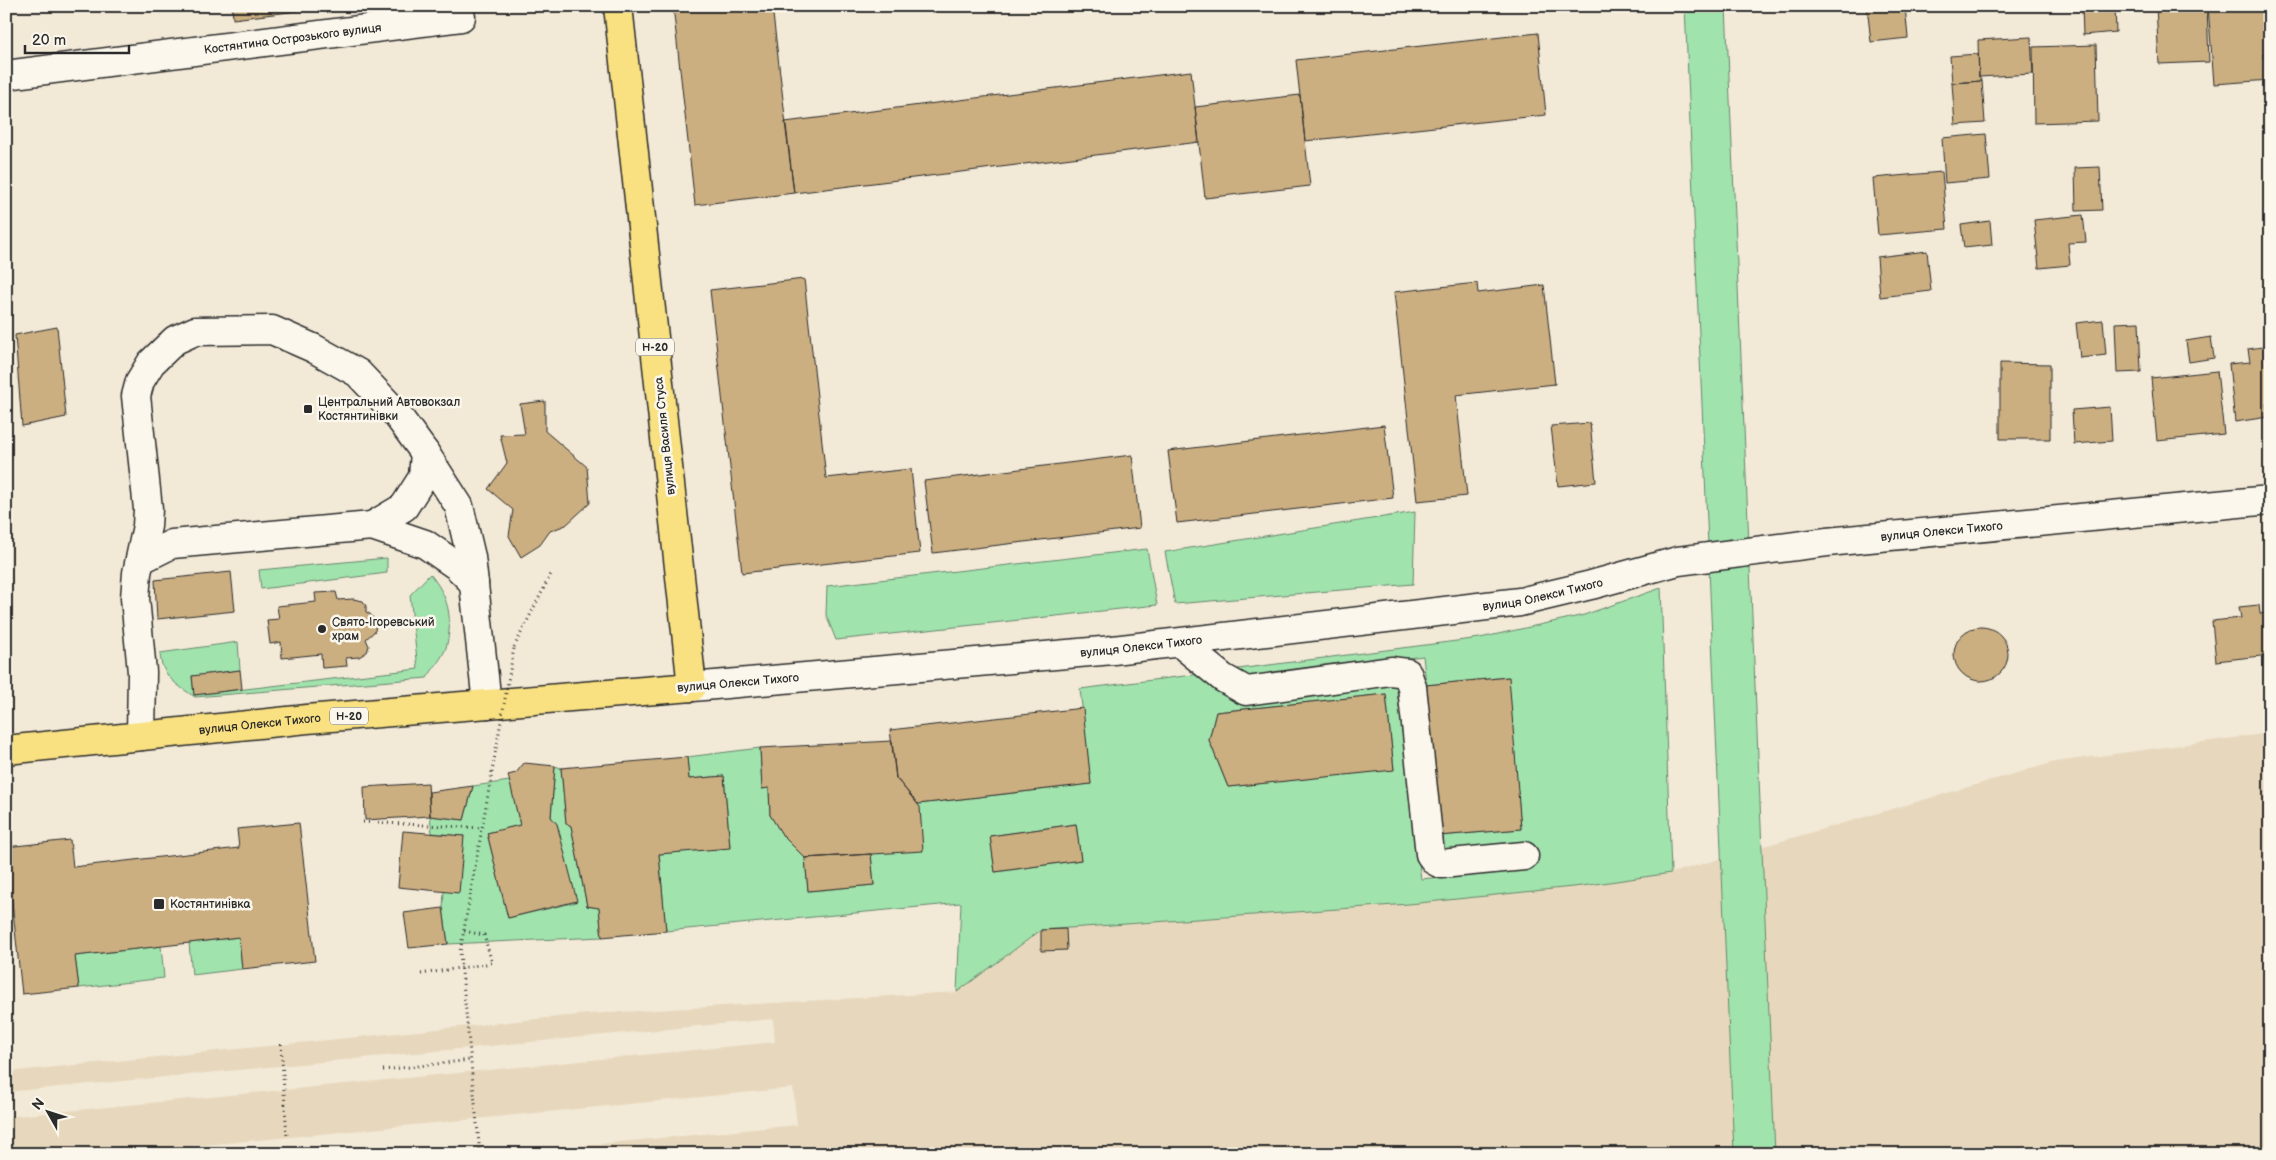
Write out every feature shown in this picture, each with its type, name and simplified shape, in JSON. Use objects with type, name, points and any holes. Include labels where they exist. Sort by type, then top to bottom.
[{"type":"main road","name":"вулиця Василя Стуса","points":[[618,6],[692,688]]},
{"type":"main road","name":"вулиця Олекси Тихого","points":[[6,750],[306,719],[692,688]]},
{"type":"street","name":"Костянтина Острозького вулиця","points":[[6,74],[461,16]]},
{"type":"street","points":[[141,736],[142,672],[135,598],[140,560],[148,526],[148,509],[136,396],[140,381],[151,363],[175,340],[195,331],[272,330],[313,348],[358,373],[395,412],[425,453],[459,506],[474,583],[487,704]]},
{"type":"street","points":[[372,526],[404,507],[423,477],[425,453]]},
{"type":"street","name":"вулиця Олекси Тихого","points":[[692,688],[1180,643],[1520,602],[1688,560],[1827,542],[2144,510],[2270,500]]},
{"type":"street","points":[[140,560],[172,544],[372,526],[425,544],[457,566],[474,583]]},
{"type":"street","points":[[1180,643],[1223,678],[1246,691],[1391,671],[1407,673],[1412,687],[1430,854],[1435,861],[1441,864],[1524,856]]},
{"type":"path","points":[[480,1154],[460,952],[514,648],[551,574]]},
{"type":"path","points":[[363,822],[482,828]]},
{"type":"path","points":[[421,974],[492,963],[484,935],[464,931]]},
{"type":"path","points":[[281,1044],[287,1137]]},
{"type":"path","points":[[384,1070],[471,1060]]},
{"type":"shaded area","points":[[2270,733],[2270,1154],[496,1154],[797,1125],[793,1088],[114,1154],[6,1154],[6,1117],[775,1042],[773,1019],[6,1092],[6,1072],[588,1014],[957,992],[1041,930],[1409,904],[1582,886],[1671,873],[2055,762]]},
{"type":"green space","points":[[1685,6],[1726,6],[1775,1154],[1734,1154]]},
{"type":"green space","points":[[1415,512],[1413,584],[1175,604],[1165,552]]},
{"type":"green space","points":[[1147,549],[1157,605],[836,640],[826,615],[827,586]]},
{"type":"green space","points":[[387,558],[387,573],[261,589],[259,570]]},
{"type":"green space","points":[[430,574],[445,598],[449,615],[449,634],[446,648],[427,678],[195,697],[176,684],[163,668],[160,653],[238,642],[240,670],[192,676],[194,695],[418,669],[410,595]]},
{"type":"green space","points":[[1661,588],[1671,873],[1582,886],[1409,904],[1041,930],[957,992],[961,903],[666,931],[659,854],[730,847],[724,776],[689,779],[687,757],[760,748],[762,789],[769,788],[770,815],[783,836],[805,858],[808,891],[874,885],[871,854],[918,804],[1091,784],[1080,689],[1209,673],[1217,683],[1396,682],[1421,879],[1529,868],[1526,844],[1440,850],[1439,836],[1521,829],[1508,677],[1426,685],[1423,656],[1245,680],[1230,670],[1480,638],[1584,615]],"holes":[[[1386,694],[1394,769],[1228,787],[1209,740],[1216,712]],[[1076,824],[1081,860],[995,872],[990,836]]]},
{"type":"green space","points":[[555,766],[561,768],[566,823],[571,826],[587,906],[599,908],[602,937],[448,944],[443,908],[444,891],[464,836],[432,833],[430,816],[464,820],[473,786],[510,781],[520,825],[487,833],[508,918],[576,902],[557,824],[551,817]]},
{"type":"green space","points":[[239,937],[242,969],[192,975],[189,943]]},
{"type":"green space","points":[[161,946],[164,978],[79,988],[75,956]]},
{"type":"building","points":[[232,6],[338,6],[233,19]]},
{"type":"building","points":[[673,6],[772,6],[794,193],[695,205]]},
{"type":"building","points":[[1867,6],[1905,6],[1908,38],[1871,42]]},
{"type":"building","points":[[2082,6],[2115,6],[2116,32],[2083,35]]},
{"type":"building","points":[[2156,6],[2207,6],[2209,62],[2159,64]]},
{"type":"building","points":[[2208,6],[2268,6],[2270,54],[2263,54],[2263,58],[2270,58],[2270,80],[2214,84]]},
{"type":"building","points":[[1538,33],[1546,115],[1305,141],[1296,60]]},
{"type":"building","points":[[2031,37],[2033,74],[1979,77],[1978,40]]},
{"type":"building","points":[[2096,45],[2098,121],[2034,123],[2033,47]]},
{"type":"building","points":[[1978,54],[1979,77],[1982,81],[1952,83],[1950,56]]},
{"type":"building","points":[[1191,71],[1199,142],[794,193],[785,122]]},
{"type":"building","points":[[1982,81],[1985,123],[1955,125],[1952,83]]},
{"type":"building","points":[[1300,95],[1310,186],[1205,198],[1195,107]]},
{"type":"building","points":[[1986,134],[1990,179],[1945,183],[1942,138]]},
{"type":"building","points":[[2100,167],[2102,210],[2076,211],[2075,168]]},
{"type":"building","points":[[1942,172],[1947,229],[1878,235],[1873,178]]},
{"type":"building","points":[[2083,215],[2086,242],[2068,243],[2070,265],[2039,268],[2034,220]]},
{"type":"building","points":[[1990,221],[1992,245],[1964,248],[1961,225]]},
{"type":"building","points":[[1927,251],[1931,291],[1880,297],[1877,257]]},
{"type":"building","points":[[804,279],[826,478],[911,469],[920,553],[742,573],[710,290]]},
{"type":"building","points":[[1477,283],[1478,293],[1544,285],[1555,384],[1456,395],[1467,496],[1417,501],[1394,292]]},
{"type":"building","points":[[2103,320],[2106,355],[2080,358],[2076,323]]},
{"type":"building","points":[[2139,322],[2141,372],[2117,373],[2115,323]]},
{"type":"building","points":[[57,327],[66,417],[22,426],[15,335]]},
{"type":"building","points":[[2211,337],[2214,358],[2189,362],[2186,341]]},
{"type":"building","points":[[2270,346],[2270,403],[2266,404],[2268,417],[2235,422],[2229,364],[2250,362],[2248,349]]},
{"type":"building","points":[[2000,363],[2050,364],[2050,439],[2000,439]]},
{"type":"building","points":[[2217,371],[2224,434],[2157,441],[2151,378]]},
{"type":"building","points":[[545,401],[545,431],[587,467],[590,503],[566,525],[550,531],[540,545],[521,557],[509,536],[513,510],[488,489],[507,463],[500,435],[525,434],[520,404]]},
{"type":"building","points":[[2110,407],[2112,441],[2074,444],[2072,410]]},
{"type":"building","points":[[1590,423],[1596,482],[1558,486],[1551,426]]},
{"type":"building","points":[[1384,425],[1393,498],[1177,523],[1168,451]]},
{"type":"building","points":[[1132,455],[1140,528],[933,553],[924,481]]},
{"type":"building","points":[[231,572],[235,611],[157,619],[155,580]]},
{"type":"building","name":"Свято-Ігоревський храм","points":[[336,592],[338,600],[353,599],[363,601],[366,606],[366,612],[376,622],[375,631],[366,639],[369,646],[367,652],[359,657],[346,658],[347,666],[322,668],[321,654],[282,658],[281,642],[270,644],[267,620],[279,619],[277,606],[316,602],[315,593]]},
{"type":"building","points":[[2259,605],[2260,614],[2270,612],[2270,655],[2216,661],[2212,621],[2241,618],[2239,607]]},
{"type":"building","points":[[1981,627],[1991,629],[2000,635],[2006,644],[2008,654],[2006,664],[2000,673],[1991,679],[1981,681],[1971,679],[1962,673],[1956,664],[1954,654],[1956,644],[1962,635],[1971,629]]},
{"type":"building","points":[[240,670],[242,689],[194,695],[192,676]]},
{"type":"building","points":[[1509,677],[1521,829],[1439,836],[1426,685]]},
{"type":"building","points":[[1386,694],[1394,770],[1228,787],[1209,740],[1216,712]]},
{"type":"building","points":[[1083,708],[1091,784],[918,804],[896,778],[890,730]]},
{"type":"building","points":[[892,741],[896,778],[920,807],[923,851],[805,858],[783,836],[770,815],[769,788],[762,789],[760,748]]},
{"type":"building","points":[[687,757],[689,779],[724,776],[730,848],[659,854],[666,931],[602,937],[599,908],[587,906],[571,826],[566,823],[561,768]]},
{"type":"building","points":[[524,763],[555,766],[551,817],[557,824],[577,901],[508,918],[487,833],[520,825],[508,775],[516,773]]},
{"type":"building","points":[[428,783],[430,816],[365,820],[364,787]]},
{"type":"building","points":[[473,786],[464,820],[430,816],[429,792]]},
{"type":"building","points":[[299,823],[315,961],[242,969],[239,937],[75,956],[79,988],[22,994],[6,847],[70,840],[73,867],[239,848],[237,829]]},
{"type":"building","points":[[1076,824],[1081,860],[995,872],[990,836]]},
{"type":"building","points":[[403,831],[464,836],[459,893],[398,887]]},
{"type":"building","points":[[871,854],[874,885],[808,891],[805,858]]},
{"type":"building","points":[[443,908],[448,944],[409,948],[404,913]]},
{"type":"building","points":[[1066,929],[1067,950],[1041,951],[1041,930]]},
{"type":"place","name":"Центральний Автовокзал Костянтинівки","points":[[308,409]]},
{"type":"place","name":"Свято-Ігоревський храм","points":[[322,629]]},
{"type":"place","name":"Костянтинівка","points":[[159,904]]}]
